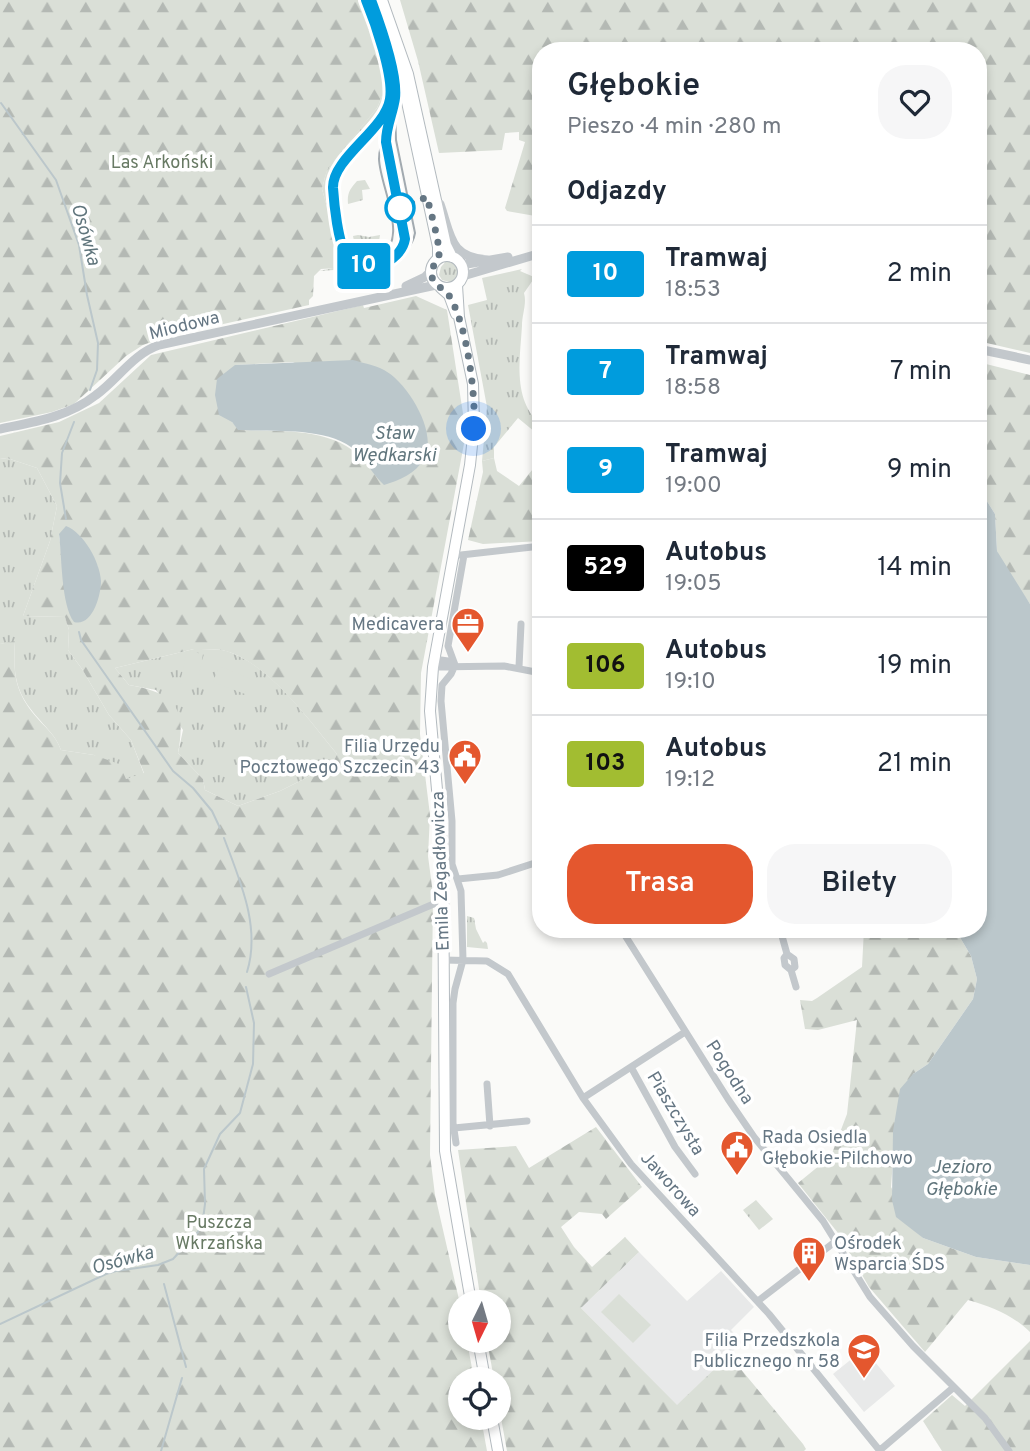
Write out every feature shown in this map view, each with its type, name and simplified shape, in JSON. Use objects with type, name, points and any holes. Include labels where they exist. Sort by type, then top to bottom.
[{"type":"main road","points":[[382,0],[408,74],[436,190],[445,241],[452,257],[461,265],[460,280],[439,286],[431,271],[438,258],[438,247],[390,23]]},
{"type":"main road","points":[[438,258],[452,257]]},
{"type":"main road","name":"Emila Zegadłowicza","points":[[459,317],[460,280]]},
{"type":"main road","name":"Emila Zegadłowicza","points":[[439,286],[449,295],[459,317],[471,372],[475,414],[459,554],[434,663],[430,710],[442,833],[445,1151],[469,1290]]},
{"type":"main road","points":[[494,1430],[498,1451]]},
{"type":"street","points":[[436,190],[457,250],[471,259],[488,260]]},
{"type":"street","points":[[461,265],[532,254]]},
{"type":"street","points":[[460,280],[532,256]]},
{"type":"street","name":"Miodowa","points":[[396,292],[431,271]]},
{"type":"street","name":"Miodowa","points":[[0,429],[47,420],[76,409],[101,392],[138,356],[157,345],[396,292],[439,286]]},
{"type":"street","points":[[987,351],[1030,360]]},
{"type":"street","points":[[456,1143],[454,996],[463,960],[461,891],[452,864],[452,821],[441,701],[442,685],[452,674],[455,665],[448,646],[459,554],[532,547]]},
{"type":"street","points":[[519,667],[521,624]]},
{"type":"street","points":[[434,663],[447,667],[519,667],[532,671]]},
{"type":"street","points":[[458,879],[498,875],[532,864]]},
{"type":"street","points":[[269,974],[443,900]]},
{"type":"street","name":"Pogodna","points":[[627,938],[754,1137],[836,1241],[879,1308],[985,1418],[1009,1451]]},
{"type":"street","points":[[783,938],[788,954],[784,958],[785,965],[791,970],[796,987]]},
{"type":"street","name":"Jaworowa","points":[[443,960],[486,961],[508,974],[583,1098],[640,1175],[758,1301],[880,1451]]},
{"type":"street","name":"Piaszczysta","points":[[583,1098],[685,1032]]},
{"type":"street","name":"Piaszczysta","points":[[631,1067],[676,1147],[695,1174]]},
{"type":"street","points":[[487,1084],[489,1126]]},
{"type":"street","points":[[454,1128],[527,1121]]},
{"type":"street","points":[[758,1301],[836,1241]]},
{"type":"street","points":[[880,1451],[954,1387]]},
{"type":"shaded area","points":[[639,1252],[687,1301],[721,1271],[754,1307],[731,1330],[742,1342],[677,1406],[581,1308]]},
{"type":"shaded area","name":"Filia Przedszkola Publicznego nr 58","points":[[864,1349],[895,1386],[864,1412],[833,1374]]},
{"type":"green space","name":"Las Arkoński","points":[[0,0],[363,0],[378,47],[383,80],[382,96],[377,108],[328,168],[322,189],[338,268],[321,269],[314,276],[313,296],[309,305],[165,337],[143,345],[126,356],[74,404],[52,412],[0,423]]},
{"type":"green space","points":[[400,0],[1030,0],[1030,353],[987,343],[987,42],[532,42],[532,215],[507,211],[505,208],[525,142],[519,140],[519,132],[505,133],[502,150],[439,153],[418,61]]},
{"type":"green space","points":[[388,79],[387,92],[380,110],[334,165],[327,182],[341,249],[347,258],[363,268],[319,271],[338,267],[322,189],[328,167],[377,108],[382,96],[383,80]]},
{"type":"green space","points":[[365,180],[370,189],[362,190],[363,200],[348,204],[352,186],[357,181]]},
{"type":"green space","points":[[380,235],[374,249],[362,250],[354,240],[353,236]]},
{"type":"green space","points":[[447,260],[455,265],[458,271],[456,279],[450,282],[442,280],[439,275]]},
{"type":"green space","points":[[522,269],[520,271],[532,276],[532,281],[524,293],[519,365],[522,391],[532,415],[532,430],[518,418],[494,447],[494,458],[482,461],[487,407],[468,305],[487,300],[482,278]]},
{"type":"green space","name":"Puszcza Wkrzańska","points":[[416,296],[447,310],[466,433],[421,673],[420,734],[430,815],[428,856],[433,894],[430,1155],[435,1195],[457,1290],[448,1290],[448,1353],[469,1353],[472,1367],[448,1367],[448,1430],[483,1430],[487,1451],[0,1451],[0,644],[15,641],[15,674],[20,692],[30,710],[54,737],[61,750],[94,755],[119,764],[126,779],[144,773],[131,740],[109,715],[68,650],[69,630],[65,617],[23,616],[50,541],[57,506],[37,468],[7,458],[0,459],[0,436],[59,422],[99,403],[151,355],[363,305],[364,308]],"holes":[[[293,362],[427,439],[364,460],[337,441],[321,436],[289,431],[239,430],[232,422],[235,365]],[[59,535],[82,539],[98,567],[67,596]],[[194,649],[222,650],[238,656],[270,678],[337,754],[332,765],[280,791],[238,806],[205,790],[203,779],[178,753],[180,724],[174,704],[157,692],[129,685],[115,668]]]},
{"type":"green space","points":[[987,364],[1030,375],[1030,604],[1002,564],[997,551],[995,514],[987,501]]},
{"type":"green space","points":[[7,458],[37,468],[57,506],[50,541],[23,616],[65,617],[69,630],[68,650],[109,715],[131,740],[144,774],[126,779],[94,755],[61,750],[20,692],[15,674],[15,642],[0,644],[0,459]]},
{"type":"green space","points":[[494,458],[497,471],[519,486],[532,470],[532,541],[483,544],[468,540],[483,472],[482,461]]},
{"type":"green space","points":[[194,649],[222,650],[239,656],[271,678],[337,754],[332,765],[280,791],[238,806],[205,790],[203,779],[178,753],[183,730],[156,690],[129,685],[115,668]]},
{"type":"green space","points":[[187,651],[203,654],[197,686],[180,683]]},
{"type":"green space","points":[[219,666],[251,679],[245,694],[213,682]]},
{"type":"green space","points":[[467,916],[474,918],[476,929],[483,943],[487,943],[488,949],[467,947]]},
{"type":"green space","points":[[864,938],[960,938],[971,956],[977,979],[973,999],[928,1064],[913,1074],[893,1160],[891,1187],[914,1230],[923,1238],[976,1257],[1030,1265],[1030,1332],[1001,1312],[968,1300],[925,1352],[869,1287],[838,1233],[798,1183],[831,1156],[847,1114],[857,1020],[818,1030],[805,1029],[800,1000],[812,1001],[862,967]]},
{"type":"green space","points":[[596,1127],[642,1187],[606,1219],[602,1214],[579,1212],[561,1227],[592,1267],[625,1237],[639,1252],[581,1308],[677,1405],[729,1355],[803,1444],[806,1449],[804,1451],[507,1451],[503,1430],[511,1430],[511,1367],[492,1367],[489,1353],[511,1353],[511,1290],[479,1290],[458,1150],[516,1146],[529,1168]]},
{"type":"green space","points":[[756,1200],[773,1219],[759,1230],[743,1210]]},
{"type":"green space","points":[[619,1294],[651,1325],[633,1343],[601,1312]]},
{"type":"green space","points":[[1030,1341],[1030,1451],[942,1451],[923,1421],[952,1395],[965,1406]]},
{"type":"water","name":"Staw Wędkarski","points":[[353,360],[380,368],[393,376],[411,397],[424,423],[428,448],[424,459],[407,476],[396,481],[384,485],[356,451],[331,437],[300,432],[238,430],[232,422],[219,415],[215,395],[217,379],[235,365]]},
{"type":"water","name":"Jezioro Głębokie","points":[[987,501],[995,514],[997,551],[1030,604],[1030,1265],[976,1257],[923,1238],[896,1217],[892,1200],[893,1131],[900,1089],[913,1074],[928,1064],[973,999],[977,979],[971,956],[960,938],[987,938]]},
{"type":"water","points":[[66,526],[85,541],[100,573],[101,587],[97,602],[86,620],[80,622],[74,622],[64,593],[59,534]]},
{"type":"waterway","name":"Osówka","points":[[1,103],[56,180],[79,245],[98,343],[97,370],[90,390]]},
{"type":"waterway","name":"Osówka","points":[[66,519],[60,483],[62,453],[74,422]]},
{"type":"waterway","name":"Osówka","points":[[79,632],[81,640],[173,771],[193,788],[212,811],[220,828]]},
{"type":"waterway","name":"Osówka","points":[[224,838],[242,887],[250,921],[252,938],[247,972]]},
{"type":"waterway","name":"Osówka","points":[[0,1324],[106,1274],[158,1265],[173,1259],[198,1232],[205,1204],[204,1169],[220,1134],[240,1113],[253,1064],[254,1023],[246,987]]},
{"type":"waterway","points":[[164,1284],[186,1367]]},
{"type":"waterway","points":[[161,1451],[182,1378]]},
{"type":"tram line","points":[[366,0],[387,63],[390,99],[380,121],[343,162],[334,183],[334,193],[341,242],[347,256],[364,266],[374,266],[383,265],[400,256],[412,242],[415,233],[396,140],[394,81],[371,0]]},
{"type":"tram line","name":"10","points":[[366,0],[384,56],[391,88],[390,101],[382,118],[337,172],[333,184],[345,254],[358,264],[372,266],[396,257],[404,245],[405,231],[386,142],[395,86],[371,0]]},
{"type":"tram line","points":[[373,259],[385,252],[391,242],[393,230],[379,159],[381,142],[390,116]]},
{"type":"place","name":"Medicavera","points":[[468,654]]},
{"type":"place","name":"Filia Urzędu Pocztowego Szczecin 43","points":[[465,786]]},
{"type":"place","name":"Rada Osiedla Głębokie-Pilchowo","points":[[737,1177]]},
{"type":"place","name":"Ośrodek Wsparcia ŚDS","points":[[809,1283]]},
{"type":"place","name":"Filia Przedszkola Publicznego nr 58","points":[[864,1380]]},
{"type":"route","points":[[400,208],[427,197],[439,254],[431,271],[433,281],[449,295],[459,317],[473,384],[474,429]]}]
